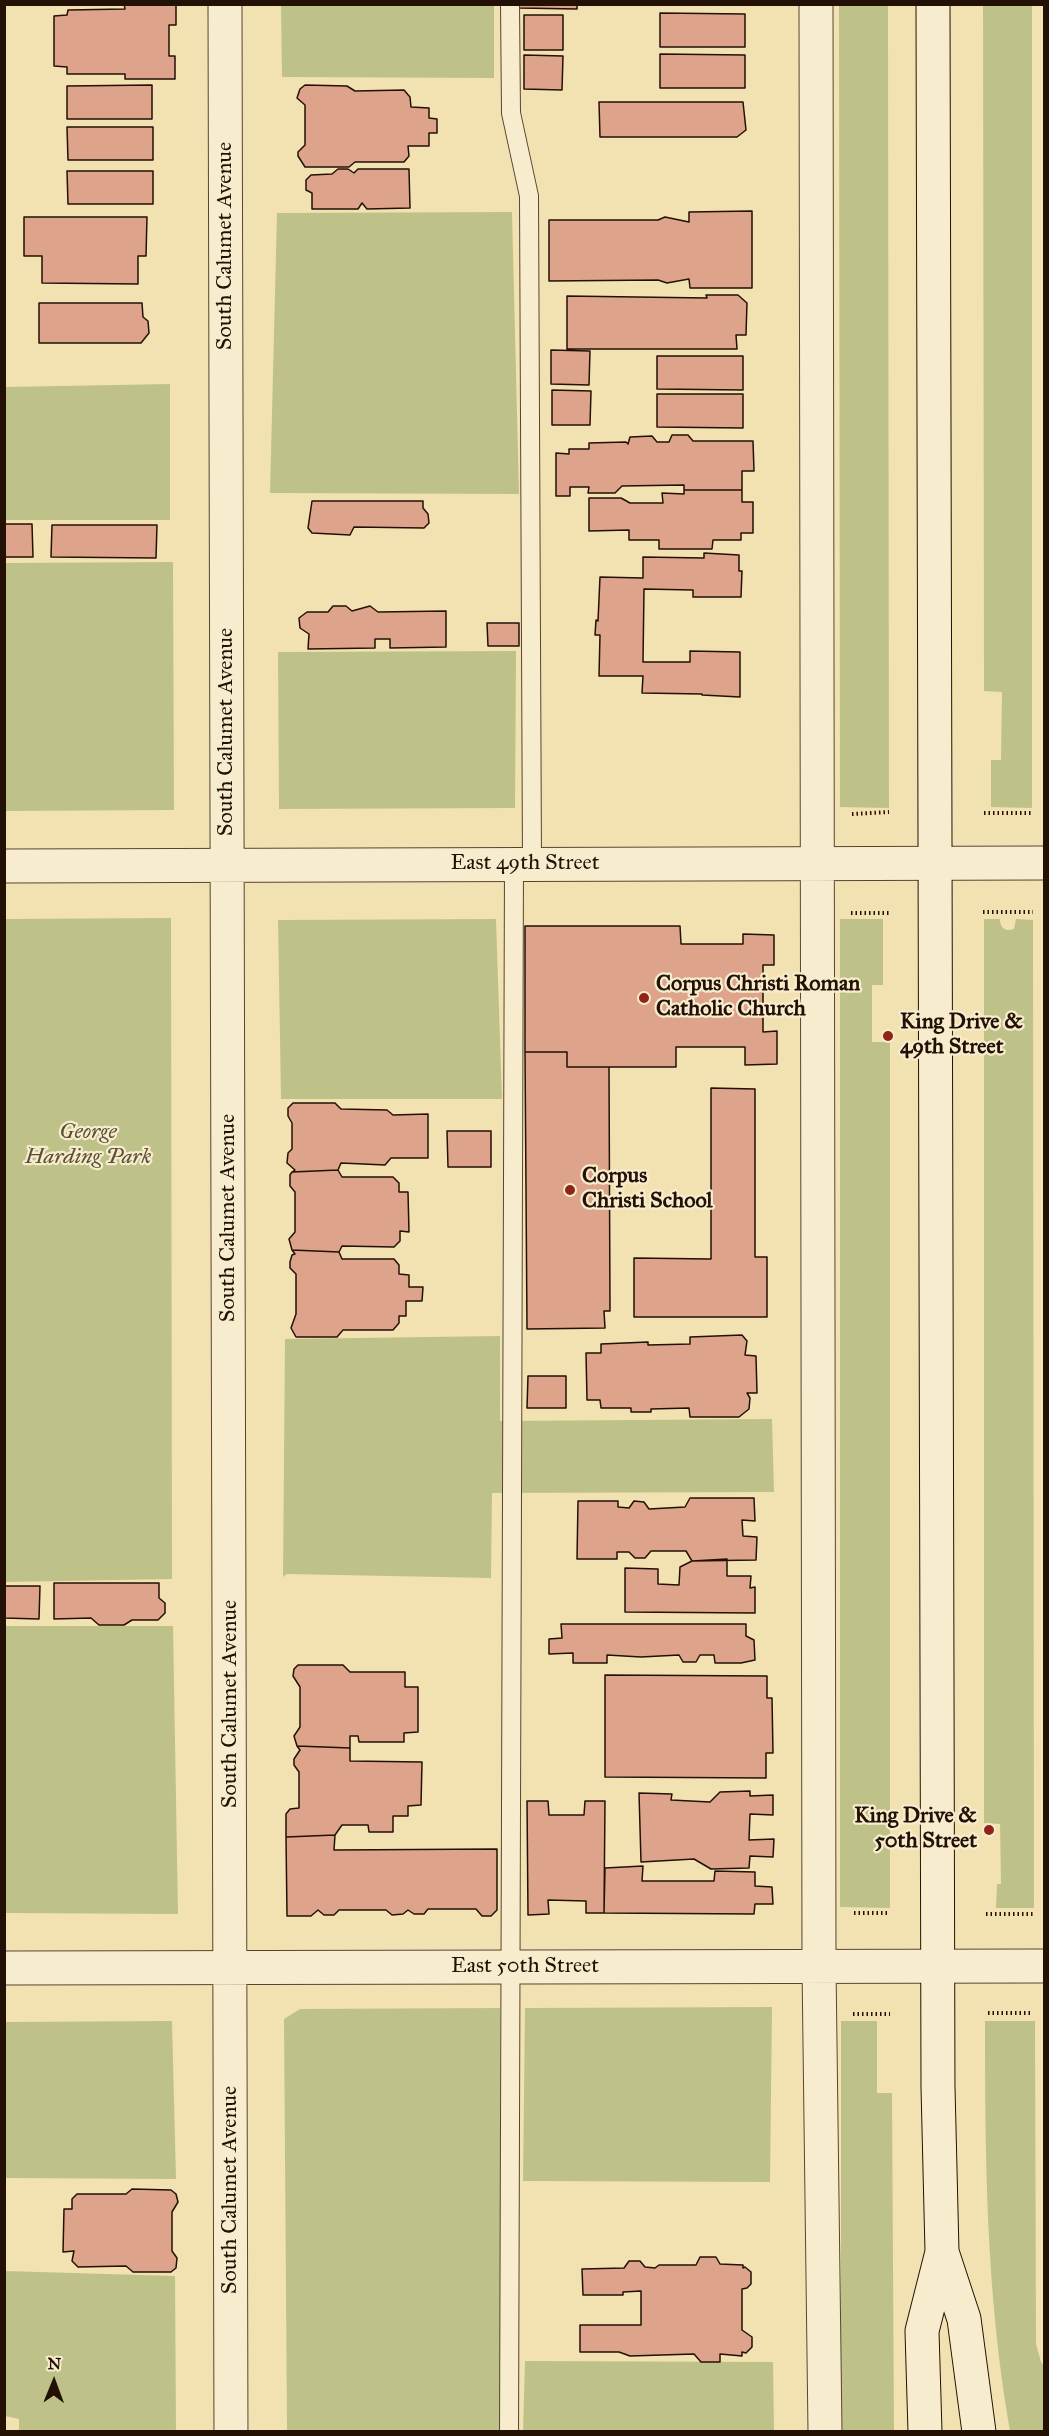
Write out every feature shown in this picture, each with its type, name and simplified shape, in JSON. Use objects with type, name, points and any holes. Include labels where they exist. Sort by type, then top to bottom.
[{"type":"street","name":"South Calumet Avenue","points":[[225,4],[231,2432]]},
{"type":"street","points":[[816,4],[819,1966],[825,2432]]},
{"type":"street","points":[[925,2432],[922,2331],[942,2252],[938,1966],[933,4]]},
{"type":"street","name":"East 49th Street","points":[[4,866],[1044,863]]},
{"type":"street","name":"East 50th Street","points":[[4,1968],[1044,1966]]},
{"type":"street","points":[[942,2252],[964,2319],[979,2432]]},
{"type":"lane","points":[[509,2432],[511,1968],[529,196],[511,113],[510,4]]},
{"type":"path","points":[[849,814],[889,812]]},
{"type":"path","points":[[984,813],[1033,813]]},
{"type":"path","points":[[983,912],[1033,912]]},
{"type":"path","points":[[849,913],[890,913]]},
{"type":"path","points":[[853,1913],[889,1913]]},
{"type":"path","points":[[986,1914],[1034,1914]]},
{"type":"path","points":[[988,2013],[1033,2013]]},
{"type":"path","points":[[850,2014],[890,2014]]},
{"type":"green space","points":[[281,5],[494,5],[494,78],[282,77]]},
{"type":"green space","points":[[839,5],[888,5],[889,808],[840,807]]},
{"type":"green space","points":[[983,5],[1032,5],[1032,808],[991,807],[991,760],[1001,760],[1002,692],[984,691]]},
{"type":"green space","points":[[512,212],[519,494],[270,493],[277,213]]},
{"type":"green space","points":[[170,384],[170,520],[5,520],[5,387]]},
{"type":"green space","points":[[173,562],[174,810],[5,811],[5,563]]},
{"type":"green space","points":[[516,651],[515,808],[279,809],[278,652]]},
{"type":"green space","name":"George Harding Park","points":[[171,918],[172,1579],[5,1582],[5,919]]},
{"type":"green space","points":[[496,919],[502,1099],[281,1099],[278,920]]},
{"type":"green space","points":[[840,919],[883,919],[883,985],[872,985],[872,1042],[890,1042],[890,1908],[840,1907]]},
{"type":"green space","points":[[984,919],[1000,919],[1002,927],[1006,930],[1014,929],[1016,919],[1033,920],[1034,1908],[996,1908],[997,1884],[1001,1884],[1000,1824],[984,1823]]},
{"type":"green space","points":[[500,1336],[500,1421],[772,1419],[774,1492],[492,1493],[491,1578],[287,1574],[283,1577],[285,1339]]},
{"type":"green space","points":[[5,1626],[173,1626],[178,1914],[5,1913]]},
{"type":"green space","points":[[772,2007],[770,2182],[523,2181],[525,2008]]},
{"type":"green space","points":[[500,2008],[501,2431],[287,2431],[284,2019],[300,2009]]},
{"type":"green space","points":[[172,2021],[176,2179],[5,2178],[5,2022]]},
{"type":"green space","points":[[841,2021],[877,2021],[877,2093],[892,2093],[894,2431],[841,2432]]},
{"type":"green space","points":[[985,2021],[1035,2021],[1036,2344],[1044,2366],[1044,2431],[1010,2431],[1002,2380],[989,2227]]},
{"type":"green space","points":[[5,2271],[175,2276],[176,2431],[19,2431],[19,2419],[5,2416]]},
{"type":"green space","points":[[525,2361],[773,2362],[774,2431],[523,2432]]},
{"type":"building","points":[[124,4],[176,4],[176,25],[169,25],[169,56],[175,56],[175,79],[125,79],[125,74],[67,74],[67,67],[54,66],[54,16],[67,15],[68,10],[125,9]]},
{"type":"building","points":[[519,4],[577,4],[577,9],[519,8]]},
{"type":"building","points":[[660,13],[745,14],[745,47],[660,47]]},
{"type":"building","points":[[524,15],[563,15],[563,50],[524,50]]},
{"type":"building","points":[[660,54],[745,55],[745,88],[660,88]]},
{"type":"building","points":[[524,55],[563,56],[562,90],[524,89]]},
{"type":"building","points":[[152,85],[152,119],[67,119],[67,86]]},
{"type":"building","points":[[305,85],[347,86],[355,91],[404,90],[410,97],[411,107],[429,108],[429,118],[437,119],[437,133],[429,133],[429,146],[408,146],[409,156],[404,162],[355,162],[349,167],[305,167],[298,152],[305,145],[305,105],[297,98],[300,89]]},
{"type":"building","points":[[599,102],[743,102],[746,130],[737,137],[600,137]]},
{"type":"building","points":[[67,127],[153,127],[153,160],[68,160]]},
{"type":"building","points":[[338,169],[348,169],[354,173],[358,169],[409,169],[410,208],[367,209],[362,203],[358,209],[312,209],[312,193],[306,190],[306,180],[311,175],[332,174]]},
{"type":"building","points":[[67,171],[153,171],[153,204],[68,204]]},
{"type":"building","points":[[752,211],[752,288],[690,288],[689,279],[667,283],[658,280],[549,281],[549,220],[658,220],[665,217],[689,222],[689,212]]},
{"type":"building","points":[[24,217],[147,217],[146,256],[138,256],[138,284],[42,283],[42,256],[24,256]]},
{"type":"building","points":[[706,295],[738,295],[747,303],[746,335],[736,335],[737,349],[567,349],[567,296],[707,298]]},
{"type":"building","points":[[39,303],[142,303],[143,317],[148,321],[149,333],[141,343],[39,343]]},
{"type":"building","points":[[551,350],[590,351],[589,385],[551,384]]},
{"type":"building","points":[[657,356],[743,356],[743,390],[657,389]]},
{"type":"building","points":[[552,390],[591,391],[590,425],[552,425]]},
{"type":"building","points":[[657,394],[743,394],[743,428],[657,427]]},
{"type":"building","points":[[672,435],[688,435],[693,441],[753,441],[754,471],[742,471],[742,490],[684,490],[684,485],[622,486],[615,493],[588,493],[589,487],[570,487],[570,496],[556,496],[556,453],[569,454],[569,449],[589,449],[589,443],[626,442],[628,444],[630,437],[652,436],[657,442],[669,442]]},
{"type":"building","points":[[684,490],[742,490],[742,502],[753,502],[753,533],[741,533],[741,540],[713,540],[712,549],[659,549],[659,540],[629,540],[629,530],[589,531],[589,498],[621,498],[630,503],[663,503],[662,493],[684,494]]},
{"type":"building","points":[[312,501],[423,501],[423,508],[428,514],[429,523],[424,528],[354,527],[350,535],[312,533],[308,528]]},
{"type":"building","points":[[4,524],[32,524],[33,557],[4,557]]},
{"type":"building","points":[[52,525],[157,525],[156,558],[51,557]]},
{"type":"building","points":[[704,553],[739,555],[739,571],[742,571],[741,597],[693,597],[693,590],[644,589],[643,662],[690,662],[690,651],[740,652],[740,697],[642,693],[643,676],[599,676],[600,635],[595,635],[600,577],[643,578],[643,557],[704,558]]},
{"type":"building","points":[[333,606],[346,606],[352,611],[370,606],[378,612],[446,611],[446,647],[390,648],[390,639],[375,639],[375,648],[308,649],[309,634],[300,628],[299,618],[307,612],[328,612]]},
{"type":"building","points":[[487,623],[519,623],[519,646],[488,646]]},
{"type":"building","name":"Corpus Christi Roman Catholic Church","points":[[525,926],[680,926],[681,944],[743,944],[743,934],[774,935],[774,965],[763,965],[763,1032],[777,1031],[777,1064],[745,1065],[745,1047],[676,1047],[676,1067],[567,1067],[567,1052],[525,1052]]},
{"type":"building","points":[[525,1052],[567,1052],[567,1067],[609,1067],[610,1311],[604,1311],[605,1328],[527,1329]]},
{"type":"building","points":[[711,1088],[755,1089],[755,1257],[767,1257],[767,1317],[634,1317],[634,1258],[711,1259]]},
{"type":"building","points":[[293,1103],[335,1103],[341,1109],[387,1110],[393,1115],[428,1114],[428,1158],[391,1158],[385,1165],[341,1163],[338,1170],[292,1172],[295,1170],[287,1163],[288,1153],[292,1149],[292,1123],[288,1116],[288,1108]]},
{"type":"building","points":[[447,1131],[491,1131],[491,1167],[448,1167]]},
{"type":"building","points":[[338,1170],[342,1177],[393,1177],[399,1183],[399,1192],[408,1192],[409,1232],[400,1231],[400,1241],[394,1247],[342,1246],[339,1252],[292,1250],[289,1239],[295,1232],[295,1192],[290,1186],[290,1175],[292,1172]]},
{"type":"building","points":[[292,1250],[339,1252],[342,1259],[394,1259],[399,1265],[399,1274],[409,1275],[409,1287],[423,1287],[422,1301],[406,1301],[406,1316],[399,1316],[399,1323],[393,1330],[343,1330],[337,1337],[296,1337],[291,1328],[296,1314],[296,1274],[290,1268],[292,1255],[295,1254]]},
{"type":"building","points":[[742,1335],[747,1341],[745,1355],[756,1356],[757,1393],[747,1393],[750,1398],[749,1409],[739,1417],[690,1417],[689,1408],[631,1412],[631,1408],[601,1408],[600,1400],[587,1400],[586,1353],[601,1353],[601,1344],[648,1342],[648,1345],[690,1344],[690,1337]]},
{"type":"building","points":[[528,1376],[566,1376],[566,1408],[527,1408]]},
{"type":"building","points":[[690,1498],[754,1498],[755,1521],[742,1520],[743,1536],[757,1537],[756,1560],[692,1561],[686,1551],[651,1551],[645,1558],[635,1558],[629,1552],[617,1552],[617,1559],[577,1559],[578,1501],[618,1501],[618,1507],[629,1508],[634,1501],[644,1502],[649,1509],[685,1507]]},
{"type":"building","points":[[727,1559],[727,1576],[751,1576],[750,1588],[755,1587],[755,1613],[625,1612],[625,1568],[658,1569],[658,1584],[679,1585],[680,1567],[692,1561]]},
{"type":"building","points":[[54,1583],[159,1583],[159,1598],[165,1603],[165,1613],[158,1620],[132,1620],[124,1625],[99,1625],[91,1618],[54,1619]]},
{"type":"building","points":[[4,1586],[40,1586],[39,1619],[4,1618]]},
{"type":"building","points":[[561,1624],[746,1624],[746,1636],[754,1640],[755,1660],[741,1663],[715,1663],[714,1655],[700,1655],[696,1662],[683,1662],[679,1655],[641,1657],[607,1655],[607,1663],[573,1663],[573,1653],[549,1654],[549,1639],[562,1638]]},
{"type":"building","points":[[298,1665],[343,1665],[350,1672],[405,1672],[405,1687],[418,1687],[418,1732],[404,1733],[404,1742],[359,1742],[358,1736],[350,1736],[350,1748],[297,1746],[294,1736],[300,1727],[300,1687],[293,1676],[294,1669]]},
{"type":"building","points":[[605,1675],[767,1676],[767,1698],[772,1698],[773,1753],[766,1753],[766,1778],[605,1777]]},
{"type":"building","points":[[297,1746],[350,1748],[350,1761],[422,1762],[421,1805],[408,1806],[408,1816],[393,1816],[393,1832],[369,1832],[368,1825],[342,1825],[335,1835],[286,1837],[286,1814],[290,1809],[299,1808],[299,1772],[294,1765],[294,1759],[300,1750]]},
{"type":"building","points":[[750,1791],[750,1796],[773,1795],[773,1815],[750,1814],[749,1840],[774,1839],[773,1857],[750,1856],[749,1868],[711,1869],[694,1859],[641,1862],[639,1793],[672,1794],[671,1800],[710,1802],[720,1792]]},
{"type":"building","points":[[527,1801],[548,1801],[549,1815],[584,1815],[585,1801],[605,1801],[604,1913],[586,1913],[586,1901],[548,1900],[549,1914],[528,1915]]},
{"type":"building","points":[[335,1835],[334,1850],[497,1849],[497,1910],[491,1916],[482,1916],[476,1909],[428,1909],[424,1914],[414,1914],[408,1910],[403,1914],[392,1915],[386,1910],[339,1910],[334,1915],[324,1915],[318,1910],[311,1916],[287,1916],[286,1837]]},
{"type":"building","points":[[643,1866],[642,1881],[714,1881],[715,1871],[755,1872],[755,1886],[772,1887],[773,1904],[755,1904],[754,1914],[604,1913],[605,1868]]},
{"type":"building","points":[[132,2189],[171,2190],[176,2194],[178,2202],[172,2212],[172,2251],[177,2258],[176,2268],[171,2272],[133,2272],[126,2266],[78,2267],[72,2261],[74,2251],[63,2252],[64,2209],[72,2209],[72,2199],[77,2194],[126,2194]]},
{"type":"building","points":[[700,2257],[716,2257],[720,2264],[743,2265],[743,2268],[751,2272],[751,2284],[742,2289],[742,2330],[752,2337],[752,2347],[746,2353],[742,2352],[742,2356],[720,2354],[720,2362],[701,2362],[694,2354],[630,2356],[619,2352],[580,2352],[580,2325],[641,2325],[641,2291],[623,2292],[623,2295],[583,2295],[582,2269],[624,2268],[629,2261],[640,2261],[645,2267],[655,2268],[659,2265],[696,2265]]},
{"type":"place","name":"Corpus Christi Roman Catholic Church","points":[[644,998]]},
{"type":"place","name":"King Drive & 49th Street","points":[[888,1036]]},
{"type":"place","name":"Corpus Christi School","points":[[570,1190]]},
{"type":"place","name":"King Drive & 50th Street","points":[[989,1830]]}]
